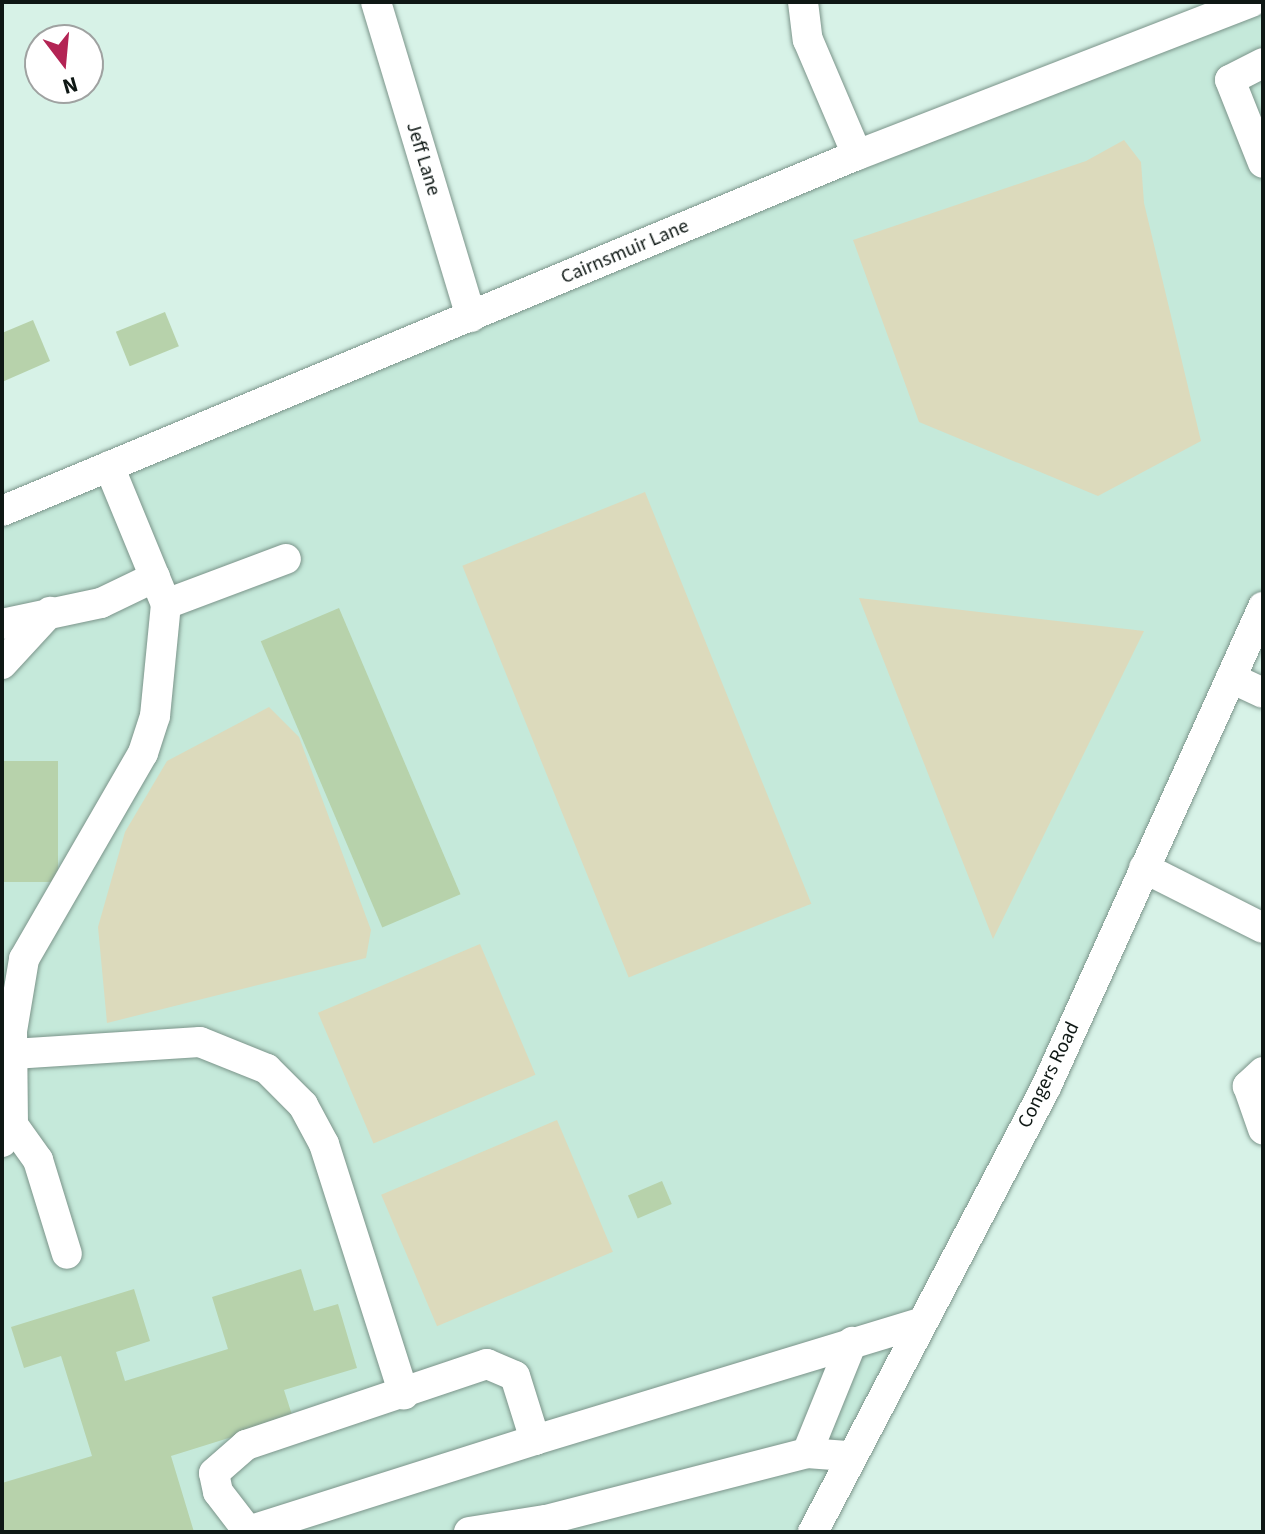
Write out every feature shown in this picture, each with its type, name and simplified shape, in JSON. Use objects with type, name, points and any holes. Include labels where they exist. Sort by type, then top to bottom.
[{"type":"street","name":"Jeff Lane","points":[[376,2],[471,317]]},
{"type":"street","points":[[803,2],[808,40],[857,155]]},
{"type":"street","name":"Cairnsmuir Lane","points":[[2,511],[857,155],[1252,2]]},
{"type":"street","points":[[1263,63],[1230,80],[1263,163]]},
{"type":"street","points":[[67,1254],[38,1160],[8,1134],[24,959],[143,753],[155,716],[160,591],[109,466]]},
{"type":"street","points":[[2,624],[160,591],[286,559]]},
{"type":"street","name":"Congers Road","points":[[813,1532],[847,1456],[1046,1087],[1263,607]]},
{"type":"street","points":[[2,664],[50,612]]},
{"type":"street","points":[[1231,678],[1263,693]]},
{"type":"street","points":[[1144,868],[1263,928]]},
{"type":"street","points":[[13,1054],[200,1042],[267,1069],[303,1105],[324,1144],[404,1395]]},
{"type":"street","points":[[1263,1072],[1248,1086],[1263,1129]]},
{"type":"street","points":[[535,1440],[515,1376],[487,1364],[404,1395],[246,1445],[214,1473],[218,1492],[248,1531],[919,1323]]},
{"type":"street","points":[[807,1453],[852,1342]]},
{"type":"street","points":[[469,1532],[547,1526],[807,1453],[847,1456]]},
{"type":"shaded area","points":[[1263,2],[1263,608],[815,1532],[2,1532],[2,512]]},
{"type":"shaded area","points":[[1124,140],[1141,162],[1144,203],[1201,441],[1098,496],[919,422],[853,240],[1086,161]]},
{"type":"shaded area","points":[[645,492],[811,904],[629,977],[462,566]]},
{"type":"shaded area","points":[[859,598],[1144,631],[993,939]]},
{"type":"shaded area","points":[[269,707],[299,737],[371,930],[366,958],[107,1023],[98,927],[125,832],[167,761]]},
{"type":"shaded area","points":[[480,944],[535,1075],[373,1143],[318,1013]]},
{"type":"shaded area","points":[[557,1120],[613,1252],[437,1326],[381,1195]]},
{"type":"building","points":[[165,312],[179,346],[130,366],[116,332]]},
{"type":"building","points":[[33,320],[50,361],[2,382],[2,333]]},
{"type":"building","points":[[339,608],[461,894],[382,927],[261,641]]},
{"type":"building","points":[[2,761],[58,761],[58,882],[2,882]]},
{"type":"building","points":[[662,1181],[672,1204],[638,1218],[628,1195]]},
{"type":"building","points":[[301,1269],[314,1311],[338,1304],[357,1368],[284,1390],[293,1418],[171,1456],[194,1532],[2,1532],[2,1483],[92,1456],[61,1356],[24,1368],[11,1327],[134,1289],[150,1341],[116,1352],[125,1381],[228,1349],[212,1297]]}]
